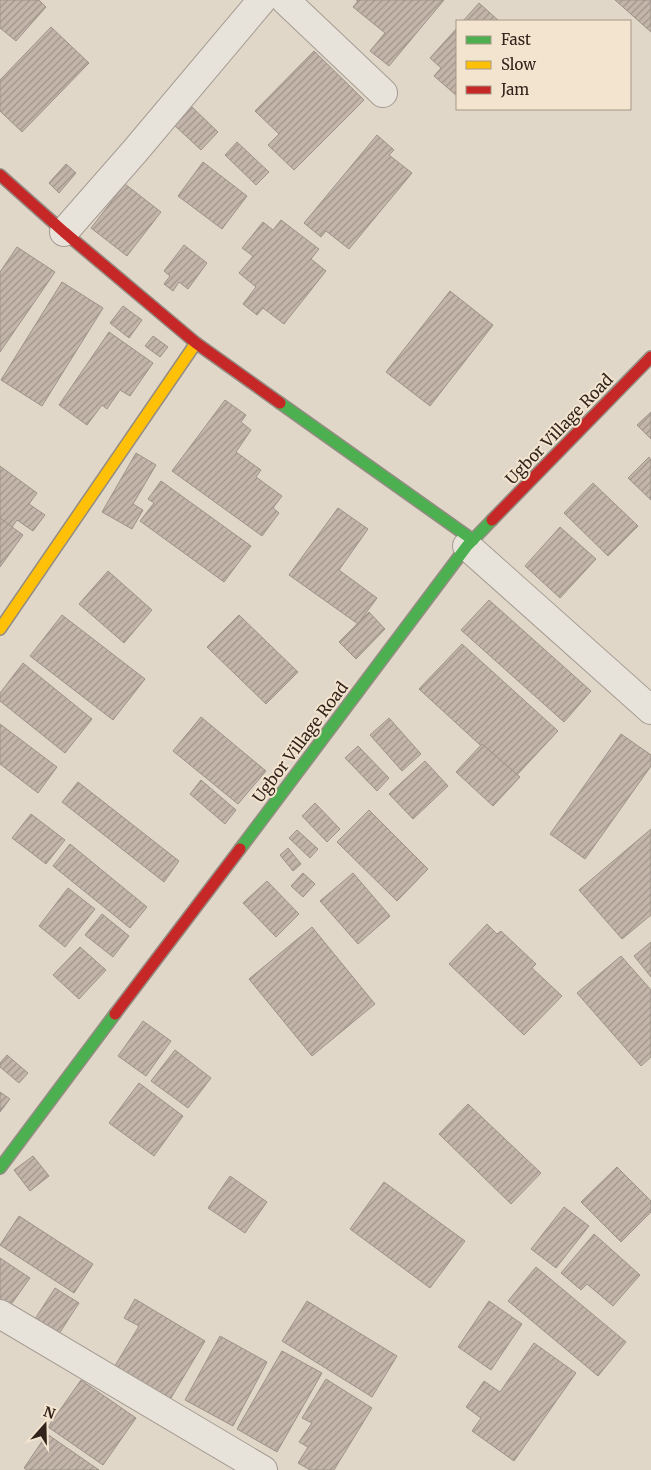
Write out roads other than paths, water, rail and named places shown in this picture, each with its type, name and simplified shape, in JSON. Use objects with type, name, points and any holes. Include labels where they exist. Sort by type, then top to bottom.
[{"type":"street","points":[[64,232],[136,150],[262,0]]},
{"type":"street","points":[[285,0],[383,93]]},
{"type":"street","points":[[5,184],[196,343],[470,543],[651,710]]},
{"type":"street","points":[[0,629],[196,343]]},
{"type":"street","name":"Ugbor Village Road","points":[[0,1168],[470,543],[651,357]]},
{"type":"street","points":[[0,1314],[263,1470]]}]
